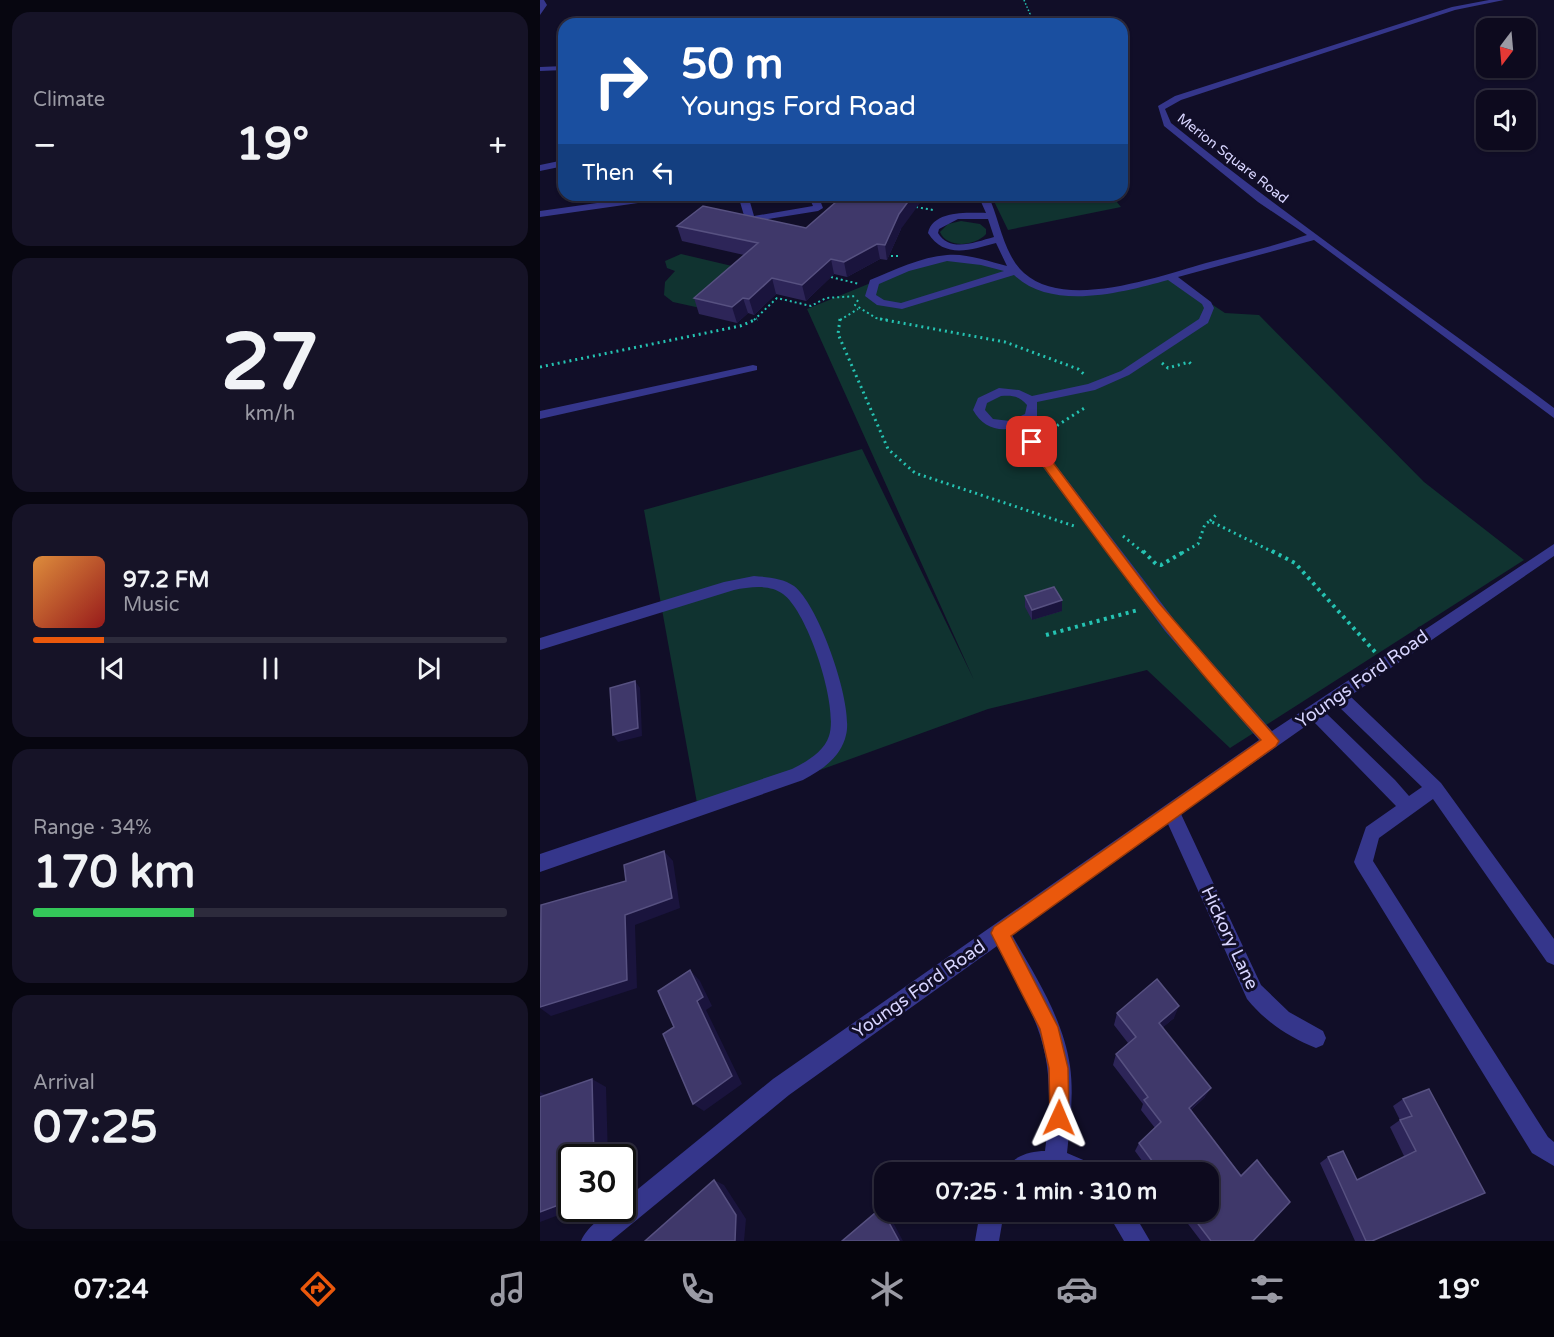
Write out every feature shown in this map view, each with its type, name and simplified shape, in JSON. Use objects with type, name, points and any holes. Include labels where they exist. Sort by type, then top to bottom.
[{"type":"street","points":[[540,13],[544,5],[541,0]]},
{"type":"street","name":"Merion Square Road","points":[[1501,0],[1454,8],[1428,16],[1178,98],[1161,108],[1167,124],[1261,200],[1315,236],[1554,414]]},
{"type":"street","points":[[540,69],[558,68]]},
{"type":"street","points":[[540,168],[558,164]]},
{"type":"street","points":[[540,204],[558,201]]},
{"type":"street","points":[[540,214],[631,201]]},
{"type":"street","points":[[745,201],[750,219],[818,208],[815,201]]},
{"type":"street","points":[[986,201],[991,209],[990,216],[998,239],[1015,271]]},
{"type":"street","points":[[990,216],[947,219],[934,228],[933,233],[941,243],[960,248],[982,245],[998,239]]},
{"type":"street","points":[[1015,271],[902,306],[880,303],[870,296],[874,282],[905,269],[947,258],[982,262],[1015,271],[1034,283],[1051,288],[1086,292],[1109,291],[1315,236]]},
{"type":"street","points":[[1030,400],[1091,387],[1139,366],[1204,321],[1209,308],[1206,302],[1169,276]]},
{"type":"street","points":[[540,415],[753,368]]},
{"type":"street","points":[[999,392],[1020,393],[1030,400],[1033,405],[1030,416],[1018,423],[1003,425],[989,422],[981,414],[980,405],[987,397],[999,392]]},
{"type":"street","points":[[1018,423],[1153,606],[1222,690],[1271,741]]},
{"type":"street","name":"Youngs Ford Road","points":[[593,1241],[781,1087],[1173,813],[1271,741],[1554,549]]},
{"type":"street","points":[[540,644],[724,588],[762,582],[789,591],[807,616],[821,649],[840,713],[838,734],[831,749],[819,763],[797,775],[540,863]]},
{"type":"street","points":[[1339,696],[1435,788],[1554,955]]},
{"type":"street","points":[[1315,713],[1389,785],[1408,808]]},
{"type":"street","points":[[1435,788],[1372,833],[1364,862],[1540,1145],[1554,1155]]},
{"type":"street","name":"Hickory Lane","points":[[1173,813],[1254,992],[1265,1006],[1287,1023],[1316,1038]]},
{"type":"street","points":[[1000,933],[1041,1010],[1057,1053],[1060,1093],[1055,1162]]},
{"type":"street","points":[[987,1241],[990,1222]]},
{"type":"street","points":[[1126,1222],[1138,1241]]},
{"type":"path","points":[[1024,0],[1030,14],[1028,18]]},
{"type":"path","points":[[831,277],[860,284]]},
{"type":"path","points":[[864,279],[856,290],[860,299],[855,305],[858,309],[882,319],[978,335],[1023,347],[1084,372],[1091,387]]},
{"type":"path","points":[[540,367],[740,326],[757,319],[777,298],[811,306],[826,298],[870,296]]},
{"type":"path","points":[[858,309],[840,319],[838,334],[888,449],[915,473],[1101,534],[1121,535],[1130,539],[1161,565],[1198,544],[1206,524],[1216,515]]},
{"type":"path","points":[[1168,368],[1189,362],[1192,366]]},
{"type":"path","points":[[1049,446],[1054,428],[1086,407]]},
{"type":"path","points":[[1210,522],[1295,563],[1386,663]]},
{"type":"path","points":[[1046,635],[1153,606]]},
{"type":"green space","points":[[994,201],[1116,201],[1121,207],[1008,230]]},
{"type":"green space","points":[[961,221],[980,224],[986,229],[986,234],[976,241],[962,244],[949,241],[940,232],[948,224]]},
{"type":"green space","points":[[681,254],[749,270],[705,309],[673,302],[664,295],[665,282],[675,271],[667,268],[665,261]]},
{"type":"green space","points":[[947,258],[1015,271],[1033,283],[1067,291],[1109,291],[1169,276],[1225,313],[1259,315],[1424,482],[1524,560],[1230,748],[1147,670],[988,709],[699,814],[644,510],[862,449],[974,680],[807,309],[905,269]]},
{"type":"building","points":[[837,201],[909,201],[899,214],[885,245],[877,244],[844,262],[831,259],[802,285],[772,278],[749,299],[743,298],[732,307],[694,298],[758,243],[677,226],[703,206],[806,228]]},
{"type":"building","points":[[1054,587],[1062,600],[1032,610],[1025,596]]},
{"type":"building","points":[[635,681],[638,728],[613,735],[610,688]]},
{"type":"building","points":[[664,851],[672,898],[625,915],[627,980],[540,1007],[541,905],[626,881],[624,865]]},
{"type":"building","points":[[690,970],[703,997],[697,1001],[732,1076],[693,1104],[663,1034],[674,1027],[658,991]]},
{"type":"building","points":[[1157,979],[1179,1006],[1159,1023],[1211,1088],[1189,1108],[1241,1176],[1257,1160],[1290,1202],[1253,1241],[1211,1241],[1197,1222],[1219,1222],[1219,1162],[1153,1162],[1139,1143],[1161,1122],[1144,1100],[1148,1097],[1116,1054],[1136,1037],[1117,1013]]},
{"type":"building","points":[[592,1079],[594,1144],[558,1144],[558,1205],[540,1212],[540,1097]]},
{"type":"building","points":[[1429,1089],[1485,1193],[1372,1241],[1366,1241],[1328,1157],[1343,1151],[1357,1180],[1416,1151],[1400,1120],[1412,1116],[1403,1099]]},
{"type":"building","points":[[714,1180],[736,1215],[735,1241],[645,1241]]},
{"type":"building","points":[[874,1214],[874,1222],[889,1222],[899,1241],[842,1241]]},
{"type":"route","points":[[1032,442],[1153,606],[1222,690],[1271,741],[1173,813],[1000,933],[1049,1027],[1059,1068],[1059,1118]]}]
